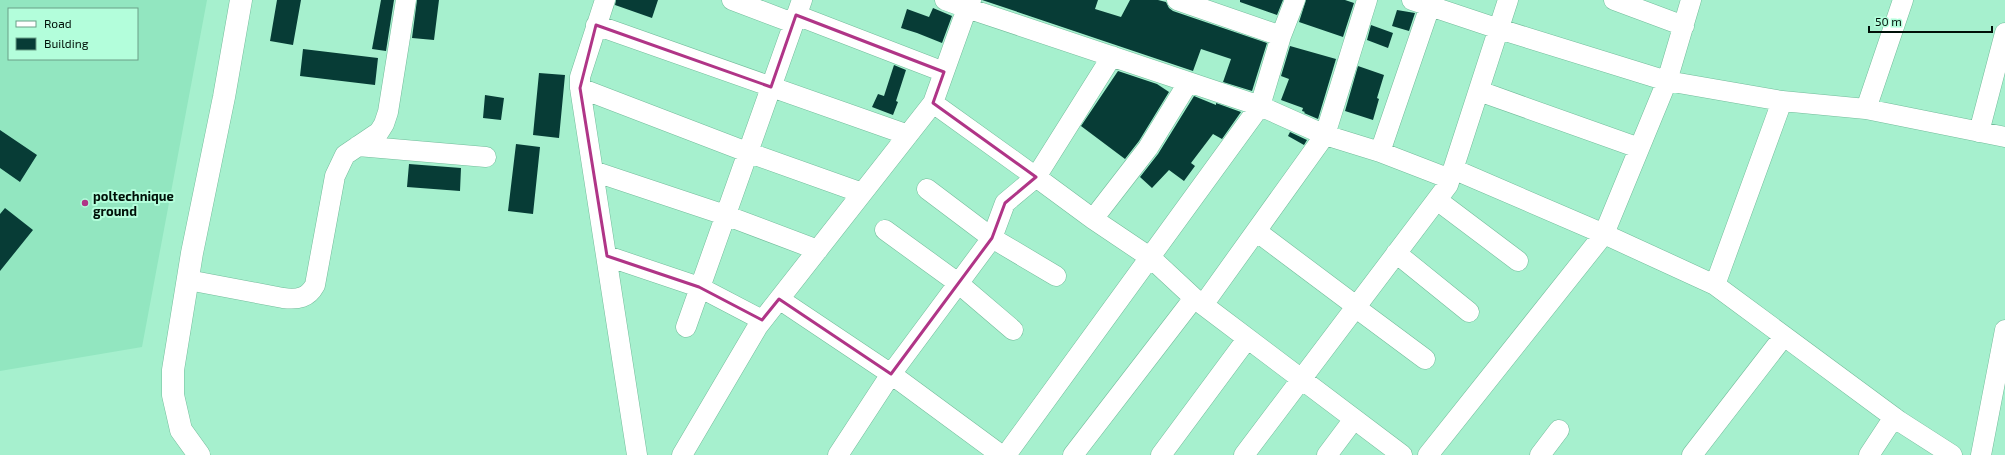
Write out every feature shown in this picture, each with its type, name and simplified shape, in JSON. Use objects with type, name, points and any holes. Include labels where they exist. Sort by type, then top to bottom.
[{"type":"main road","points":[[199,455],[181,430],[173,395],[174,370],[188,280],[224,97],[241,0]]},
{"type":"street","points":[[188,280],[294,299],[305,296],[311,291],[315,284],[335,176],[345,155],[379,132],[388,112],[406,0]]},
{"type":"street","points":[[605,0],[580,77],[580,88],[637,455]]},
{"type":"street","points":[[732,0],[797,13],[944,72]]},
{"type":"street","points":[[946,0],[969,4],[1188,83],[1260,106],[1325,135],[1452,174],[1604,234],[1715,285],[1894,417],[1952,455]]},
{"type":"street","points":[[1177,0],[1281,36]]},
{"type":"street","points":[[1006,455],[1151,258],[1260,106],[1281,36],[1295,0]]},
{"type":"street","points":[[1073,455],[1256,231],[1325,135],[1368,0]]},
{"type":"street","points":[[1244,455],[1448,185],[1508,0]]},
{"type":"street","points":[[1614,0],[1684,26]]},
{"type":"street","points":[[1428,455],[1604,234],[1667,81],[1691,0]]},
{"type":"street","points":[[1866,109],[1903,0]]},
{"type":"street","points":[[1380,152],[1421,3],[1498,29],[1667,81],[1782,101],[1866,109],[2005,137]]},
{"type":"street","points":[[682,455],[762,320],[933,103],[969,4]]},
{"type":"street","points":[[686,327],[797,13]]},
{"type":"street","points":[[596,25],[908,135]]},
{"type":"street","points":[[1979,132],[2005,34]]},
{"type":"street","points":[[838,455],[891,374],[992,238],[1005,203],[1036,176],[1112,56]]},
{"type":"street","points":[[1093,219],[1148,148],[1188,83]]},
{"type":"street","points":[[580,88],[747,152],[862,193]]},
{"type":"street","points":[[1479,91],[1639,148]]},
{"type":"street","points":[[1715,285],[1782,101]]},
{"type":"street","points":[[933,103],[1036,176],[1093,219],[1151,258],[1198,301],[1402,455]]},
{"type":"street","points":[[358,146],[486,157]]},
{"type":"street","points":[[593,171],[725,216],[818,250]]},
{"type":"street","points":[[927,189],[992,238],[1056,276]]},
{"type":"street","points":[[1437,200],[1518,261]]},
{"type":"street","points":[[886,230],[958,283],[1013,330]]},
{"type":"street","points":[[1256,231],[1424,359]]},
{"type":"street","points":[[1396,253],[1469,312]]},
{"type":"street","points":[[606,256],[699,287],[762,320]]},
{"type":"street","points":[[779,299],[891,374],[1001,455]]},
{"type":"street","points":[[1981,455],[2003,357],[2005,330]]},
{"type":"street","points":[[1692,455],[1784,336]]},
{"type":"street","points":[[1161,455],[1247,339]]},
{"type":"street","points":[[1869,455],[1894,417]]},
{"type":"street","points":[[1327,455],[1354,419]]},
{"type":"street","points":[[1540,455],[1559,430]]},
{"type":"highlighted area","points":[[796,15],[944,72],[933,103],[1036,177],[1005,203],[992,238],[891,374],[779,299],[762,320],[699,287],[607,256],[580,88],[596,25],[771,87]]},
{"type":"shaded area","name":"poltechnique ground","points":[[0,0],[207,0],[142,347],[0,371]]},
{"type":"building","points":[[277,0],[301,0],[293,45],[270,41]]},
{"type":"building","points":[[381,0],[394,0],[386,51],[372,49]]},
{"type":"building","points":[[417,0],[439,0],[434,40],[412,38]]},
{"type":"building","points":[[616,0],[658,0],[652,18],[615,5]]},
{"type":"building","points":[[982,0],[1098,0],[1095,9],[1121,17],[1130,0],[1158,0],[1166,2],[1169,8],[1173,11],[1267,43],[1252,91],[1223,82],[1231,59],[1201,49],[1193,71]]},
{"type":"building","points":[[1240,0],[1283,0],[1277,15],[1240,2]]},
{"type":"building","points":[[1306,0],[1345,0],[1354,3],[1343,37],[1299,22]]},
{"type":"building","points":[[933,8],[952,16],[942,43],[901,28],[907,9],[929,17]]},
{"type":"building","points":[[1397,10],[1415,13],[1409,31],[1392,26]]},
{"type":"building","points":[[1371,25],[1393,33],[1388,48],[1367,40]]},
{"type":"building","points":[[1290,46],[1336,59],[1318,119],[1304,113],[1305,112],[1302,111],[1303,108],[1281,100],[1289,79],[1281,76]]},
{"type":"building","points":[[303,49],[378,58],[375,85],[300,76]]},
{"type":"building","points":[[894,65],[906,70],[893,115],[872,107],[878,94],[884,96]]},
{"type":"building","points":[[1358,66],[1384,75],[1377,98],[1379,99],[1373,120],[1345,111]]},
{"type":"building","points":[[1118,71],[1157,84],[1169,92],[1139,141],[1125,159],[1081,126]]},
{"type":"building","points":[[539,73],[565,75],[559,138],[533,135]]},
{"type":"building","points":[[485,95],[504,98],[501,120],[483,118]]},
{"type":"building","points":[[1194,96],[1216,105],[1216,103],[1241,112],[1222,139],[1213,134],[1191,163],[1195,166],[1184,181],[1169,170],[1152,188],[1140,177],[1158,154]]},
{"type":"building","points":[[0,130],[37,155],[20,182],[0,168]]},
{"type":"building","points":[[1290,132],[1307,140],[1304,145],[1288,136]]},
{"type":"building","points":[[516,144],[540,147],[533,214],[508,211]]},
{"type":"building","points":[[409,164],[461,168],[460,191],[407,187]]},
{"type":"building","points":[[5,208],[33,230],[0,271],[0,214]]},
{"type":"place","name":"poltechnique ground","points":[[85,203]]}]
